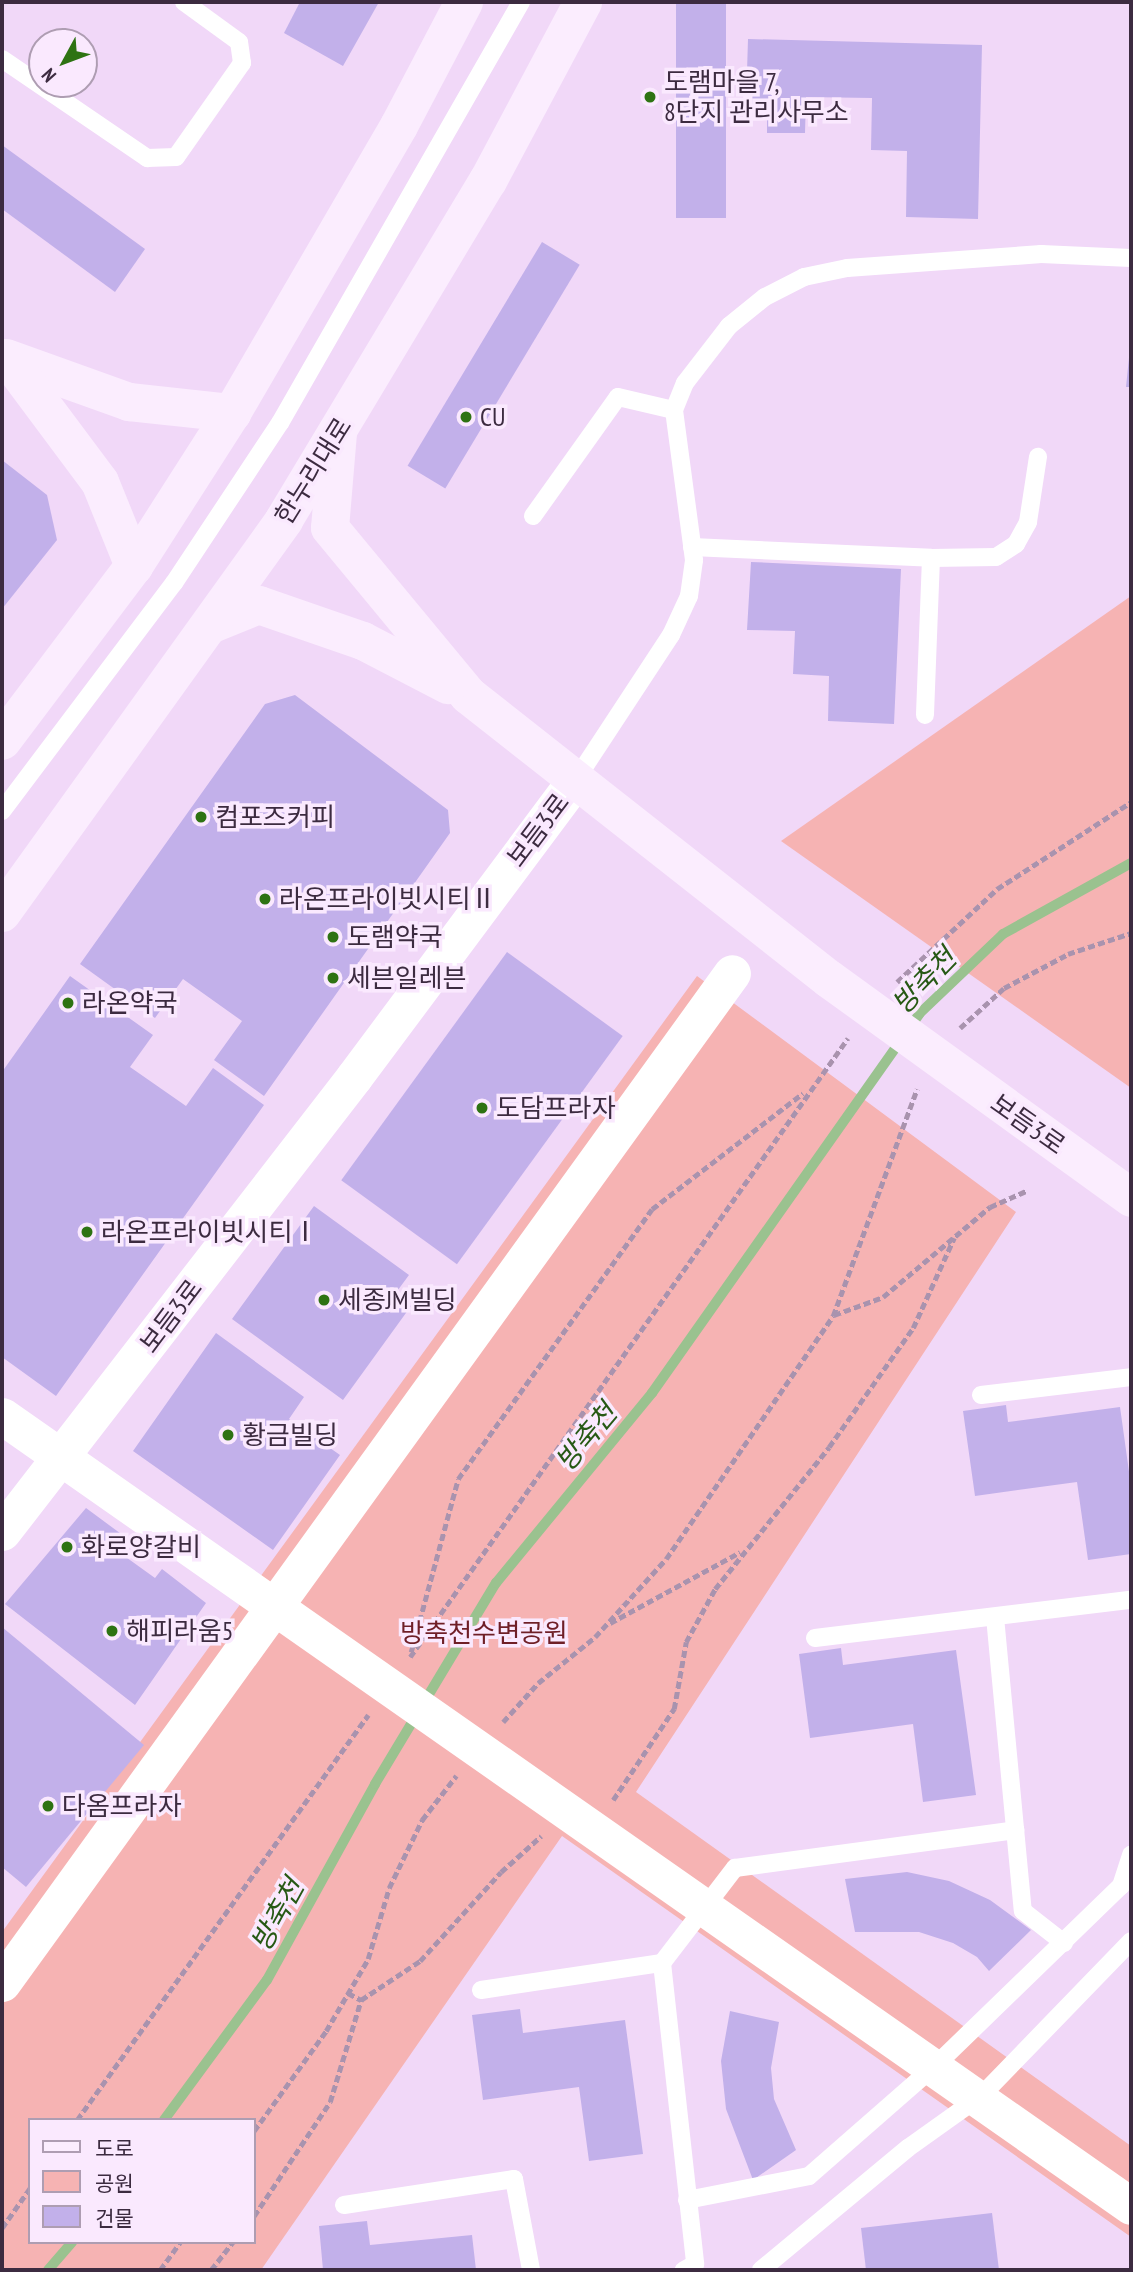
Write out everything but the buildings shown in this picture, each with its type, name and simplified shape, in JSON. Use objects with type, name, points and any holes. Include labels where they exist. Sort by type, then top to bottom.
[{"type":"street","points":[[2,741],[134,566],[232,413],[399,126],[464,2]]},
{"type":"street","name":"한누리대로","points":[[2,913],[210,625],[338,433],[488,181],[583,2]]},
{"type":"street","points":[[6,357],[129,402],[232,413]]},
{"type":"street","points":[[6,357],[100,482],[134,566]]},
{"type":"street","points":[[338,433],[330,528],[468,695]]},
{"type":"street","points":[[210,625],[259,605],[363,641],[468,695],[575,781]]},
{"type":"street","name":"보듬3로","points":[[2,1532],[61,1460],[575,781],[829,979],[1131,1198]]},
{"type":"street","points":[[2,1983],[732,973]]},
{"type":"street","points":[[2,1416],[61,1460],[274,1604],[580,1821],[981,2096],[1131,2206]]},
{"type":"lane","points":[[2,59],[147,158],[176,157],[242,63],[239,43],[184,2]]},
{"type":"lane","points":[[2,811],[174,583],[280,423],[522,2]]},
{"type":"lane","points":[[575,781],[671,635],[689,596],[692,547],[674,410],[685,383],[729,326],[765,297],[804,277],[847,268],[1041,254],[1131,257]]},
{"type":"lane","points":[[533,516],[618,397],[674,410]]},
{"type":"lane","points":[[692,547],[931,558],[996,557],[1016,544],[1028,522],[1038,457]]},
{"type":"lane","points":[[925,715],[931,558]]},
{"type":"lane","points":[[981,1395],[1131,1377]]},
{"type":"lane","points":[[815,1638],[1131,1600]]},
{"type":"lane","points":[[995,1617],[1023,1911],[1064,1943]]},
{"type":"lane","points":[[481,1990],[663,1963],[708,1909],[735,1868],[1015,1830]]},
{"type":"lane","points":[[687,2200],[809,2176],[936,2065],[1064,1943],[1121,1885],[1131,1854]]},
{"type":"lane","points":[[761,2270],[908,2148],[981,2096],[1131,1941]]},
{"type":"lane","points":[[663,1963],[695,2264],[684,2270]]},
{"type":"lane","points":[[344,2205],[514,2179],[531,2270]]},
{"type":"path","points":[[893,985],[997,889],[1131,802]]},
{"type":"path","points":[[952,1039],[1004,988],[1068,954],[1131,933]]},
{"type":"path","points":[[404,1665],[809,1088],[853,1031]]},
{"type":"path","points":[[497,1728],[538,1683],[607,1625],[666,1559],[833,1315],[892,1151],[923,1080]]},
{"type":"path","points":[[410,1656],[458,1479],[652,1209],[809,1088]]},
{"type":"path","points":[[833,1315],[883,1297],[990,1208],[1026,1191]]},
{"type":"path","points":[[256,2213],[330,2102],[361,2000],[420,1961],[501,1872],[580,1821],[674,1709],[694,1623],[743,1550],[829,1447],[913,1328],[954,1238]]},
{"type":"path","points":[[607,1625],[743,1550]]},
{"type":"path","points":[[78,2118],[373,1708]]},
{"type":"path","points":[[256,2129],[368,1959],[389,1888],[422,1820],[464,1767]]},
{"type":"path","points":[[348,1993],[361,2000]]},
{"type":"path","points":[[2,2228],[28,2191]]},
{"type":"path","points":[[160,2270],[179,2244]]},
{"type":"path","points":[[211,2270],[231,2244]]},
{"type":"green space","points":[[1131,596],[1131,1088],[781,841]]},
{"type":"green space","name":"방축천수변공원","points":[[697,976],[1016,1212],[636,1792],[1131,2146],[1131,2237],[562,1836],[261,2270],[2,2270],[2,1932]]},
{"type":"waterway","name":"방축천","points":[[165,2118],[267,1980],[375,1784],[496,1583],[652,1393],[919,1014],[1003,934],[1131,863]]},
{"type":"waterway","name":"방축천","points":[[48,2270],[70,2244]]},
{"type":"place","name":"도램마을 7, 8단지 관리사무소","points":[[650,97]]},
{"type":"place","name":"CU","points":[[466,417]]},
{"type":"place","name":"컴포즈커피","points":[[201,817]]},
{"type":"place","name":"라온프라이빗시티Ⅱ","points":[[265,899]]},
{"type":"place","name":"도램약국","points":[[333,937]]},
{"type":"place","name":"세븐일레븐","points":[[333,978]]},
{"type":"place","name":"라온약국","points":[[68,1003]]},
{"type":"place","name":"도담프라자","points":[[482,1108]]},
{"type":"place","name":"라온프라이빗시티Ⅰ","points":[[87,1232]]},
{"type":"place","name":"세종JM빌딩","points":[[324,1300]]},
{"type":"place","name":"황금빌딩","points":[[228,1435]]},
{"type":"place","name":"화로양갈비","points":[[67,1547]]},
{"type":"place","name":"해피라움5","points":[[112,1631]]},
{"type":"place","name":"다옴프라자","points":[[48,1806]]}]
